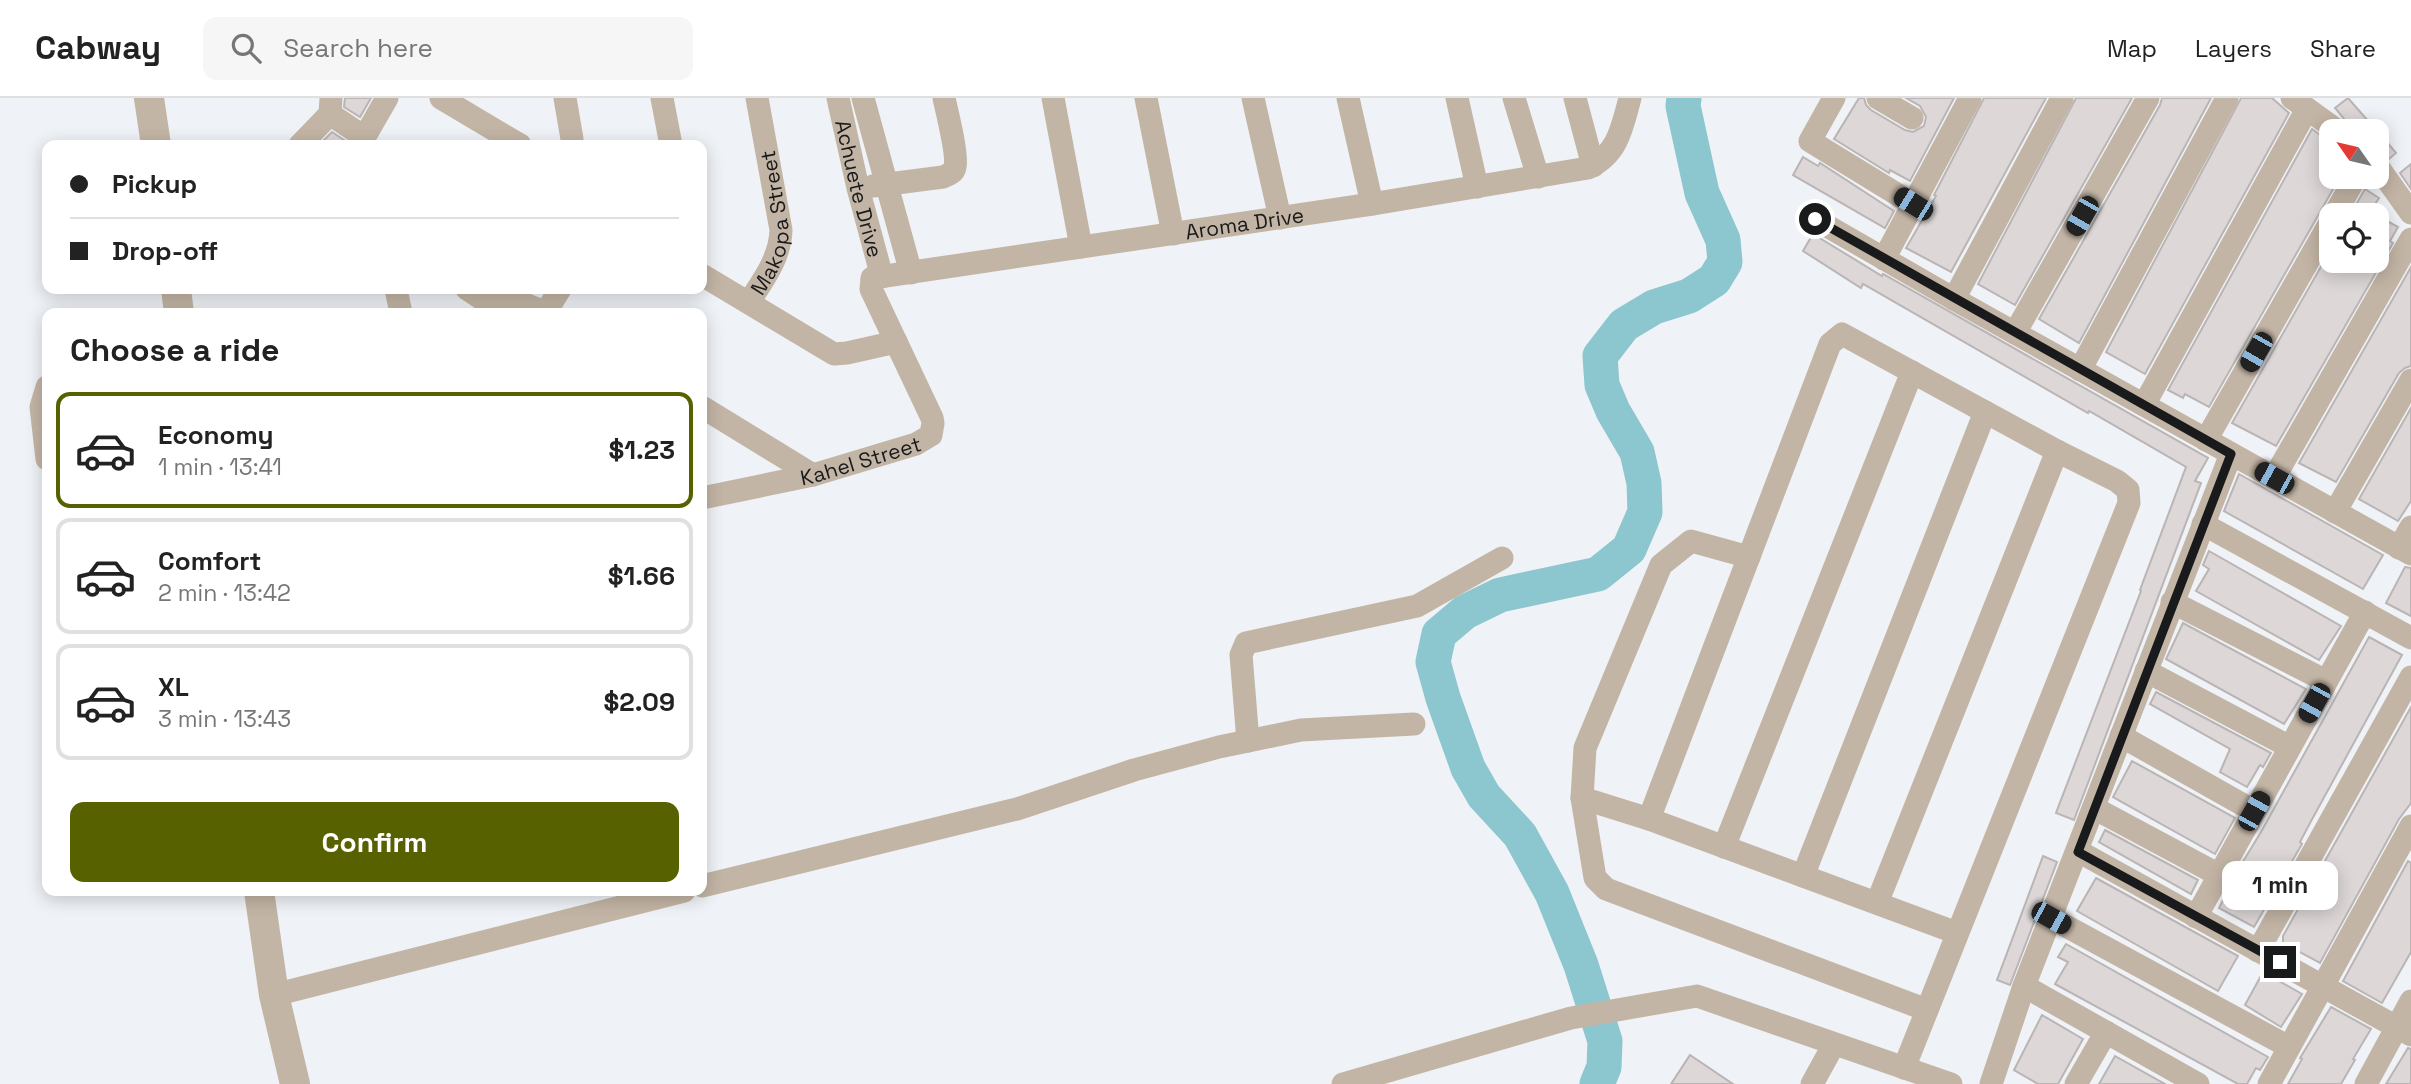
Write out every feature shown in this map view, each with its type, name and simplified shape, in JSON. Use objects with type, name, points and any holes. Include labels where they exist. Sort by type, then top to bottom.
[{"type":"street","points":[[149,98],[155,140]]},
{"type":"street","points":[[363,140],[387,98]]},
{"type":"street","points":[[442,98],[466,105],[513,140]]},
{"type":"street","points":[[565,98],[572,140]]},
{"type":"street","points":[[662,98],[670,140]]},
{"type":"street","name":"Makopa Street","points":[[749,302],[781,247],[781,230],[757,98]]},
{"type":"street","name":"Achuete Drive","points":[[838,98],[877,277]]},
{"type":"street","name":"Achuete Drive","points":[[863,98],[911,272]]},
{"type":"street","points":[[858,188],[943,177],[952,173],[956,166],[955,156],[944,98]]},
{"type":"street","points":[[1054,98],[1081,247]]},
{"type":"street","points":[[1146,98],[1173,234]]},
{"type":"street","points":[[1253,98],[1280,218]]},
{"type":"street","points":[[1348,98],[1372,204]]},
{"type":"street","points":[[1457,98],[1476,187]]},
{"type":"street","points":[[1514,98],[1538,177]]},
{"type":"street","points":[[1575,98],[1602,159],[1619,137],[1630,98]]},
{"type":"street","points":[[1834,98],[1810,141],[1913,204]]},
{"type":"street","points":[[1878,98],[1912,118]]},
{"type":"street","points":[[1884,259],[1970,98]]},
{"type":"street","points":[[1954,299],[2062,98]]},
{"type":"street","points":[[2015,334],[2148,98]]},
{"type":"street","points":[[2080,370],[2227,98]]},
{"type":"street","points":[[2144,405],[2299,104],[2321,119]]},
{"type":"street","points":[[304,140],[330,106],[361,140]]},
{"type":"street","name":"Aroma Drive","points":[[877,277],[1538,177],[1602,159]]},
{"type":"street","points":[[2389,182],[2411,213]]},
{"type":"street","points":[[1815,219],[2015,334],[2405,551],[2411,527]]},
{"type":"street","points":[[2274,478],[2411,239]]},
{"type":"street","points":[[2206,440],[2319,242]]},
{"type":"street","name":"Kahel Street","points":[[707,497],[813,475],[916,444],[931,435],[932,418],[871,289],[870,283],[877,277]]},
{"type":"street","points":[[707,278],[834,354],[896,342]]},
{"type":"street","points":[[478,300],[522,303],[534,308]]},
{"type":"street","points":[[1649,819],[1830,344],[1842,334],[2057,452],[2117,481],[2128,490],[2129,503],[1904,1068]]},
{"type":"street","points":[[1724,847],[1912,372]]},
{"type":"street","points":[[2335,512],[2411,380]]},
{"type":"street","points":[[707,410],[813,475]]},
{"type":"street","points":[[1803,876],[1985,412]]},
{"type":"street","points":[[1877,903],[2057,452]]},
{"type":"street","points":[[1991,1084],[2024,986],[2231,454]]},
{"type":"street","points":[[2203,524],[2411,638]]},
{"type":"street","points":[[1749,557],[1691,541],[1661,565],[1585,748],[1582,797],[1595,878],[1606,889],[1927,1010]]},
{"type":"street","points":[[1248,741],[1241,655],[1245,643],[1417,606],[1502,558]]},
{"type":"street","points":[[2172,603],[2326,681]]},
{"type":"street","points":[[2196,917],[2365,612]]},
{"type":"street","points":[[2146,671],[2290,747]]},
{"type":"street","points":[[2258,951],[2411,677]]},
{"type":"street","points":[[707,886],[1017,809],[1134,770],[1248,741],[1301,730],[1414,724]]},
{"type":"street","points":[[2121,736],[2254,811]]},
{"type":"street","points":[[1582,797],[1649,819],[1957,933]]},
{"type":"street","points":[[2094,808],[2220,874]]},
{"type":"street","points":[[2269,1084],[2411,826]]},
{"type":"street","points":[[2078,852],[2404,1031]]},
{"type":"street","points":[[260,896],[274,995],[295,1084]]},
{"type":"street","points":[[274,995],[664,896]]},
{"type":"street","points":[[2051,918],[2289,1047]]},
{"type":"street","points":[[2024,986],[2106,1032],[2184,1081]]},
{"type":"street","points":[[1343,1084],[1571,1018],[1698,996],[1951,1084]]},
{"type":"street","points":[[2366,1084],[2404,1031],[2411,1001]]},
{"type":"street","points":[[2076,1084],[2106,1032]]},
{"type":"street","points":[[1812,1084],[1834,1044]]},
{"type":"building","points":[[345,98],[371,98],[360,117],[344,107]]},
{"type":"building","points":[[1859,98],[1864,98],[1871,110],[1913,132],[1924,126],[1926,117],[1920,106],[1906,98],[1954,98],[1910,181],[1890,170],[1889,173],[1834,139]]},
{"type":"building","points":[[1984,98],[2046,98],[1951,272],[1906,248],[1936,196],[1934,195]]},
{"type":"building","points":[[2076,98],[2132,98],[2015,305],[1978,284]]},
{"type":"building","points":[[2162,98],[2211,98],[2079,343],[2039,319]]},
{"type":"building","points":[[2241,98],[2272,98],[2289,113],[2145,374],[2106,352]]},
{"type":"building","points":[[2348,98],[2366,119],[2344,119],[2335,108]]},
{"type":"building","points":[[2312,129],[2319,134],[2319,189],[2333,189],[2325,203],[2319,203],[2319,214],[2209,407],[2185,394],[2183,398],[2168,390]]},
{"type":"building","points":[[332,132],[344,140],[324,140]]},
{"type":"building","points":[[2389,145],[2396,153],[2389,159]]},
{"type":"building","points":[[1803,157],[1818,166],[1820,163],[1894,211],[1885,228],[1793,175]]},
{"type":"building","points":[[2411,164],[2411,189],[2400,173]]},
{"type":"building","points":[[2365,189],[2379,198],[2376,203],[2357,203]]},
{"type":"building","points":[[2389,222],[2398,227],[2390,241],[2393,243],[2389,250]]},
{"type":"building","points":[[1813,234],[1882,276],[1883,274],[2208,458],[2195,481],[2201,483],[2074,820],[2056,813],[2186,467],[1863,284],[1861,288],[1803,251]]},
{"type":"building","points":[[2411,267],[2411,366],[2399,373],[2336,482],[2299,463]]},
{"type":"building","points":[[2319,270],[2319,273],[2376,273],[2276,446],[2232,423]]},
{"type":"building","points":[[2411,408],[2411,501],[2398,521],[2359,499]]},
{"type":"building","points":[[2239,474],[2383,555],[2363,589],[2224,511]]},
{"type":"building","points":[[2209,551],[2341,626],[2319,660],[2196,591],[2209,569],[2203,565]]},
{"type":"building","points":[[2405,567],[2411,568],[2411,616],[2386,603]]},
{"type":"building","points":[[2183,623],[2306,689],[2284,724],[2166,659]]},
{"type":"building","points":[[2369,637],[2402,655],[2310,823],[2300,842],[2302,844],[2254,927],[2219,908]]},
{"type":"building","points":[[2156,692],[2271,753],[2247,787],[2220,772],[2230,749],[2150,704]]},
{"type":"building","points":[[2411,707],[2411,803],[2399,819],[2320,963],[2283,943],[2283,936]]},
{"type":"building","points":[[2132,761],[2235,818],[2215,854],[2113,797]]},
{"type":"building","points":[[2105,830],[2198,880],[2191,894],[2099,842]]},
{"type":"building","points":[[2043,856],[2057,862],[2010,985],[1997,980]]},
{"type":"building","points":[[2408,861],[2411,863],[2411,952],[2382,1003],[2343,981]]},
{"type":"building","points":[[2096,878],[2238,956],[2218,991],[2077,911]]},
{"type":"building","points":[[2066,944],[2268,1057],[2260,1070],[2256,1068],[2247,1084],[2238,1084],[2055,984],[2068,962],[2058,957]]},
{"type":"building","points":[[2263,972],[2302,994],[2281,1027],[2245,1005]]},
{"type":"building","points":[[2331,1007],[2371,1029],[2353,1059],[2355,1060],[2341,1084],[2288,1084],[2302,1059],[2300,1058]]},
{"type":"building","points":[[2042,1015],[2083,1039],[2058,1084],[2038,1084],[2014,1070]]},
{"type":"building","points":[[2408,1048],[2411,1049],[2411,1084],[2386,1084]]},
{"type":"building","points":[[1690,1055],[1733,1084],[1671,1084]]},
{"type":"building","points":[[2115,1056],[2165,1084],[2099,1084]]},
{"type":"waterway","points":[[1597,1084],[1604,1067],[1605,1041],[1581,965],[1552,893],[1520,835],[1484,796],[1468,768],[1433,662],[1439,634],[1465,612],[1500,595],[1598,574],[1629,549],[1645,512],[1644,483],[1637,452],[1613,411],[1602,385],[1600,356],[1624,325],[1654,307],[1689,296],[1714,280],[1725,262],[1723,240],[1702,193],[1683,106],[1684,98]]},
{"type":"route","points":[[1815,219],[2231,454],[2078,852],[2280,962]]}]
